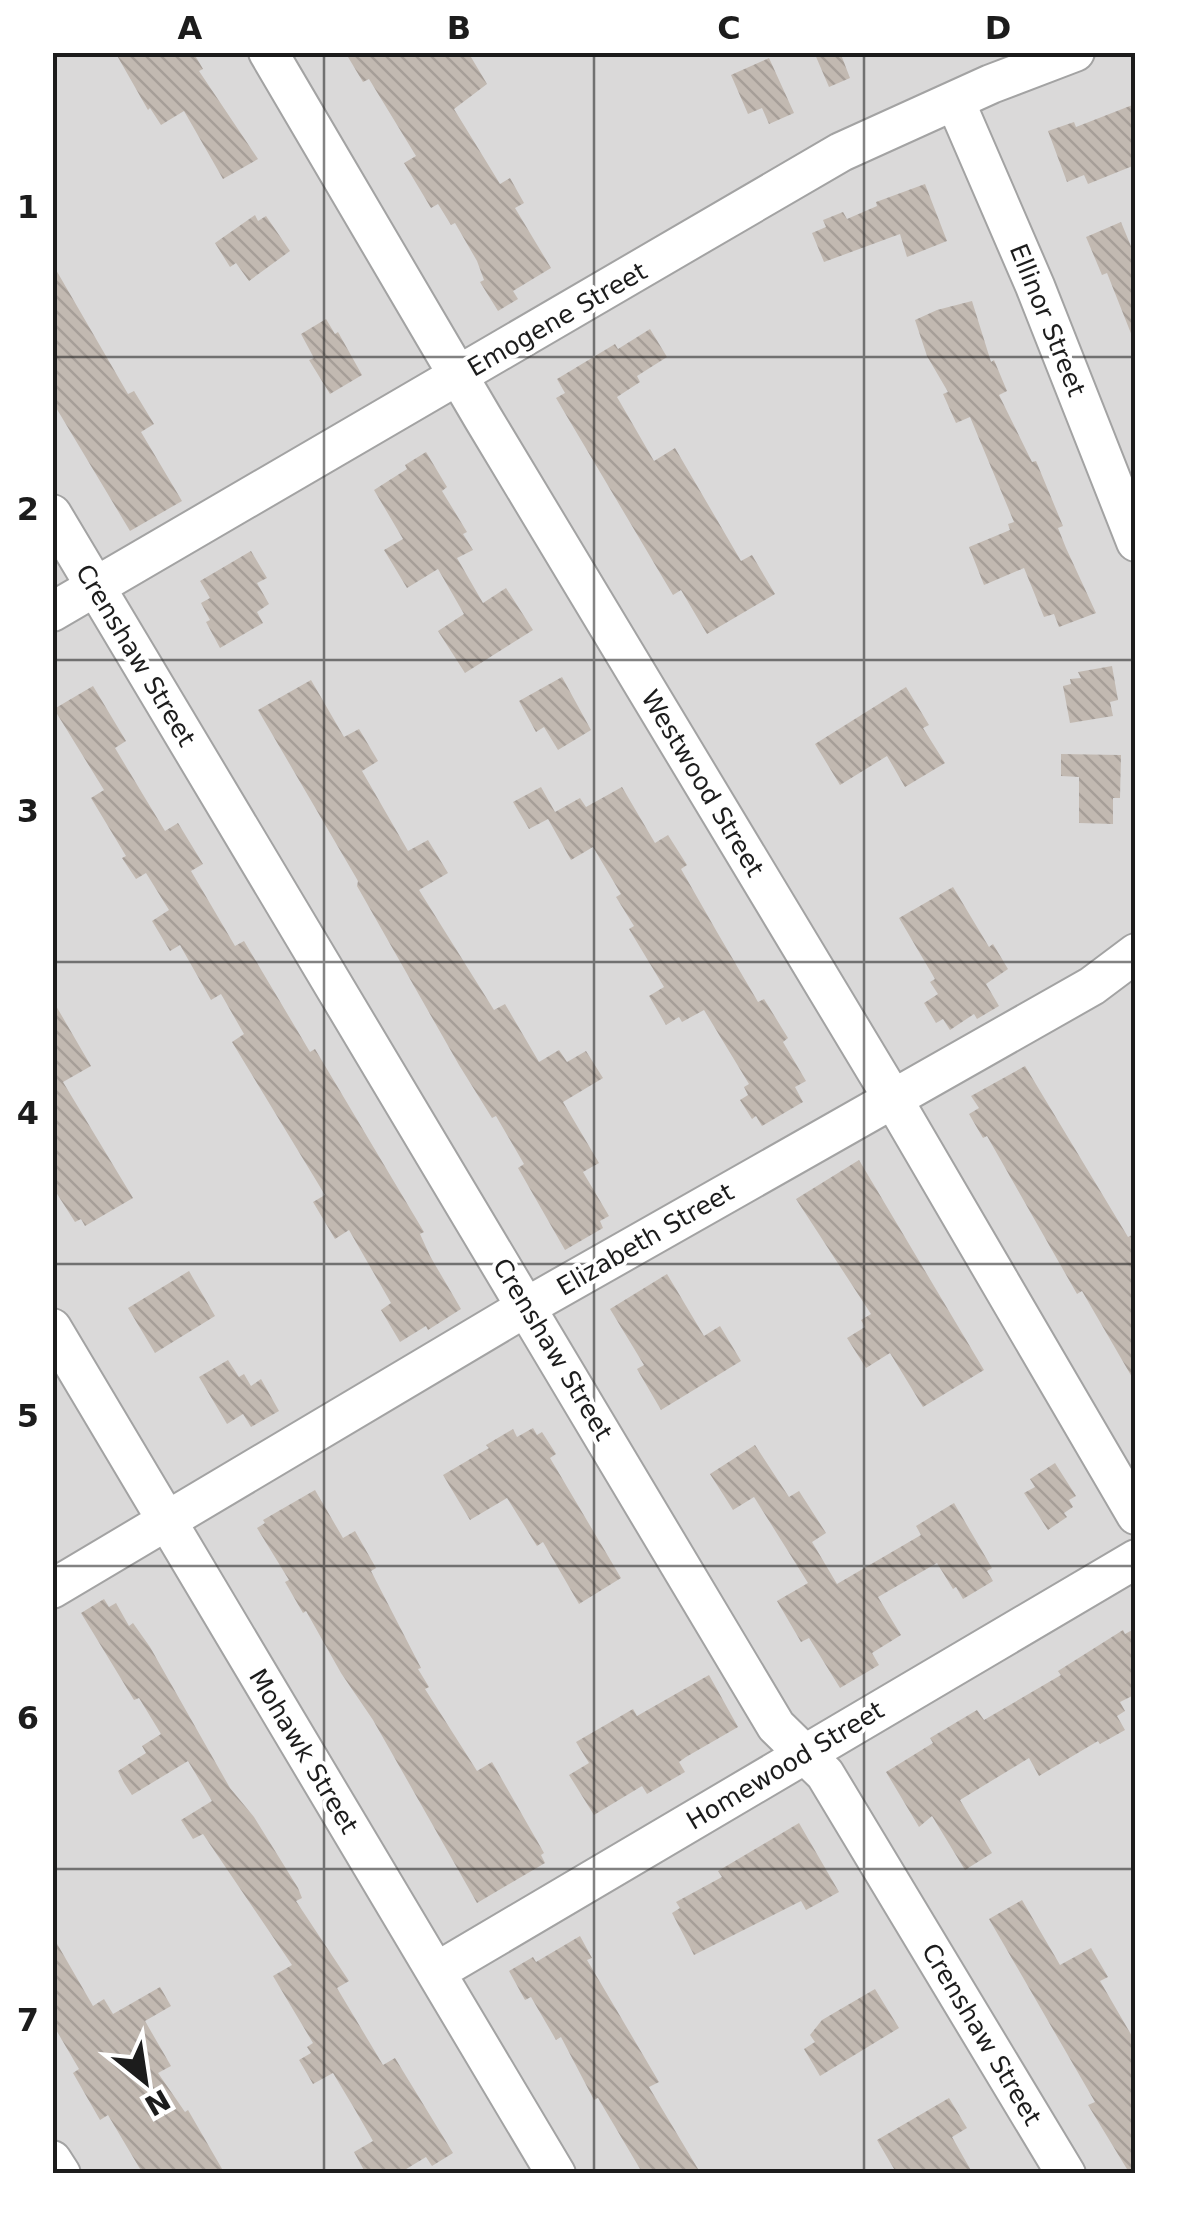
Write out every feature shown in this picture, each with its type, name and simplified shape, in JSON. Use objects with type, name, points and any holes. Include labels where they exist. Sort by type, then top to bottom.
[{"type":"street","name":"Westwood Street","points":[[268,52],[1136,1515]]},
{"type":"street","name":"Emogene Street","points":[[52,612],[841,152],[1074,52]]},
{"type":"street","name":"Ellinor Street","points":[[955,101],[1035,286],[1136,542]]},
{"type":"street","name":"Crenshaw Street","points":[[52,514],[776,1726],[825,1774],[1066,2174]]},
{"type":"street","name":"Elizabeth Street","points":[[52,1589],[528,1306],[1092,986],[1136,953]]},
{"type":"street","name":"Mohawk Street","points":[[52,1328],[556,2174]]},
{"type":"street","name":"Homewood Street","points":[[436,1972],[1136,1559]]},
{"type":"street","points":[[52,2160],[60,2174]]},
{"type":"shaded area","points":[[53,53],[1135,53],[1135,2173],[53,2173]]},
{"type":"building","points":[[115,52],[193,52],[203,69],[199,71],[258,159],[223,179],[184,111],[161,125],[148,110]]},
{"type":"building","points":[[345,52],[468,52],[487,84],[454,109],[500,184],[510,178],[524,203],[515,208],[551,268],[513,291],[518,299],[498,311],[480,282],[484,280],[477,261],[455,223],[451,225],[438,204],[431,208],[404,163],[416,156],[369,79],[363,82]]},
{"type":"building","points":[[814,52],[840,52],[850,78],[829,87]]},
{"type":"building","points":[[769,58],[794,113],[769,124],[762,108],[748,114],[731,75]]},
{"type":"building","points":[[1135,104],[1135,165],[1088,184],[1084,175],[1067,182],[1048,131],[1074,122],[1076,127]]},
{"type":"building","points":[[925,184],[947,241],[907,257],[900,234],[824,262],[812,233],[826,227],[823,220],[843,212],[847,219],[877,206],[876,202]]},
{"type":"building","points":[[255,215],[258,221],[266,216],[290,251],[249,281],[236,263],[230,267],[215,243]]},
{"type":"building","points":[[1121,222],[1135,256],[1134,341],[1107,273],[1102,275],[1086,237]]},
{"type":"building","points":[[52,263],[128,394],[134,391],[154,424],[141,432],[182,501],[130,531],[52,401]]},
{"type":"building","points":[[972,301],[991,362],[994,360],[1007,391],[999,395],[1032,462],[1036,461],[1063,526],[1058,528],[1096,613],[1059,627],[1054,614],[1044,617],[1024,568],[984,585],[969,547],[1010,530],[1008,524],[1014,522],[970,417],[956,423],[943,394],[948,392],[927,356],[915,320]]},
{"type":"building","points":[[326,319],[335,334],[338,332],[362,375],[330,394],[309,360],[314,358],[301,334]]},
{"type":"building","points":[[650,329],[667,357],[637,376],[640,382],[617,397],[654,461],[675,448],[741,561],[752,555],[775,594],[707,634],[681,590],[673,595],[556,398],[565,393],[557,379],[615,344],[618,349]]},
{"type":"building","points":[[426,452],[447,487],[442,491],[467,532],[463,534],[473,550],[457,558],[483,603],[506,588],[533,630],[465,673],[438,631],[464,614],[438,569],[407,588],[384,550],[403,539],[374,490]]},
{"type":"building","points":[[251,551],[267,578],[257,583],[269,604],[257,612],[263,623],[220,648],[206,622],[210,620],[201,603],[210,598],[200,581]]},
{"type":"building","points":[[1112,666],[1118,700],[1110,702],[1113,716],[1070,723],[1063,686],[1071,684],[1070,679],[1081,678],[1078,672]]},
{"type":"building","points":[[562,677],[591,730],[558,750],[544,727],[536,732],[519,701]]},
{"type":"building","points":[[311,680],[344,737],[359,729],[378,761],[362,771],[408,851],[428,840],[448,873],[419,890],[494,1010],[505,1004],[539,1062],[559,1050],[567,1062],[586,1051],[603,1078],[563,1102],[599,1163],[583,1172],[609,1216],[600,1221],[603,1228],[565,1250],[518,1168],[524,1164],[459,1065],[258,710]]},
{"type":"building","points":[[93,686],[126,741],[115,748],[165,831],[178,823],[203,864],[191,871],[235,946],[244,941],[310,1052],[315,1049],[424,1232],[420,1234],[430,1256],[461,1309],[428,1330],[426,1326],[400,1342],[381,1310],[391,1303],[349,1230],[335,1239],[313,1202],[325,1195],[232,1042],[244,1034],[221,994],[211,1000],[180,945],[170,951],[152,921],[169,910],[146,873],[136,879],[122,858],[126,856],[91,798],[104,790],[54,709]]},
{"type":"building","points":[[906,687],[929,725],[923,728],[945,763],[905,787],[887,756],[840,785],[815,744]]},
{"type":"building","points":[[1061,754],[1121,755],[1120,798],[1113,798],[1113,824],[1079,823],[1079,777],[1061,776]]},
{"type":"building","points":[[541,787],[555,812],[580,798],[586,807],[622,787],[655,843],[668,835],[687,865],[681,869],[758,1002],[764,999],[788,1038],[783,1042],[806,1081],[795,1087],[803,1102],[762,1126],[756,1116],[752,1119],[740,1100],[748,1095],[744,1087],[749,1084],[704,1010],[682,1022],[679,1017],[666,1025],[649,996],[664,987],[629,929],[634,926],[616,897],[621,894],[593,847],[571,860],[548,819],[529,829],[513,802]]},
{"type":"building","points":[[953,887],[989,947],[993,944],[1008,969],[986,984],[999,1006],[977,1019],[974,1014],[950,1030],[943,1019],[936,1023],[924,1003],[938,994],[930,982],[935,979],[899,918]]},
{"type":"building","points":[[52,999],[91,1066],[63,1082],[133,1198],[85,1226],[81,1219],[75,1222],[52,1186]]},
{"type":"building","points":[[1025,1066],[1128,1237],[1136,1233],[1136,1384],[1082,1291],[1077,1294],[987,1136],[983,1138],[969,1114],[979,1108],[971,1096]]},
{"type":"building","points":[[859,1160],[984,1370],[923,1407],[890,1353],[866,1368],[847,1338],[865,1327],[861,1320],[871,1314],[796,1199]]},
{"type":"building","points":[[189,1271],[215,1316],[155,1353],[128,1308]]},
{"type":"building","points":[[667,1274],[704,1336],[720,1326],[741,1361],[661,1410],[637,1369],[644,1365],[610,1309]]},
{"type":"building","points":[[228,1360],[239,1377],[244,1374],[251,1386],[261,1379],[279,1411],[251,1427],[243,1414],[227,1424],[199,1377]]},
{"type":"building","points":[[533,1428],[537,1435],[542,1432],[556,1454],[550,1458],[621,1578],[579,1604],[543,1542],[537,1546],[507,1498],[470,1520],[443,1475],[513,1429],[517,1437]]},
{"type":"building","points":[[755,1445],[789,1497],[799,1491],[826,1533],[812,1542],[837,1584],[921,1535],[916,1526],[954,1503],[992,1568],[987,1571],[993,1581],[963,1599],[937,1563],[878,1597],[901,1635],[872,1653],[879,1665],[840,1688],[809,1638],[801,1642],[777,1601],[808,1583],[754,1497],[733,1510],[710,1474]]},
{"type":"building","points":[[1055,1463],[1076,1496],[1069,1500],[1073,1507],[1064,1513],[1067,1517],[1048,1530],[1024,1493],[1035,1487],[1030,1479]]},
{"type":"building","points":[[315,1490],[343,1538],[355,1531],[376,1568],[371,1571],[421,1668],[418,1669],[429,1687],[425,1689],[477,1771],[492,1762],[544,1853],[541,1855],[545,1863],[477,1903],[373,1720],[306,1611],[303,1613],[285,1582],[289,1580],[257,1528],[265,1523],[263,1520]]},
{"type":"building","points":[[104,1599],[109,1607],[116,1603],[129,1626],[133,1623],[150,1647],[230,1788],[254,1817],[298,1888],[302,1898],[296,1901],[349,1981],[337,1988],[383,2065],[395,2058],[453,2153],[432,2166],[426,2157],[398,2174],[366,2174],[354,2152],[373,2141],[354,2108],[333,2073],[313,2084],[299,2060],[311,2053],[307,2047],[313,2043],[273,1976],[292,1965],[203,1834],[193,1839],[181,1820],[212,1801],[188,1761],[132,1795],[124,1783],[118,1771],[146,1753],[142,1746],[161,1734],[139,1698],[134,1700],[81,1613]]},
{"type":"building","points":[[1136,1628],[1136,1694],[1120,1702],[1125,1711],[1117,1716],[1125,1730],[1100,1744],[1098,1741],[1039,1776],[1029,1758],[960,1800],[992,1853],[965,1870],[932,1816],[919,1827],[886,1772],[933,1743],[930,1738],[977,1710],[984,1720],[1061,1675],[1058,1671],[1123,1630],[1125,1634]]},
{"type":"building","points":[[709,1675],[738,1727],[679,1762],[685,1772],[647,1794],[642,1786],[594,1815],[569,1775],[589,1763],[576,1742],[633,1709],[637,1716]]},
{"type":"building","points":[[799,1823],[839,1892],[806,1910],[801,1901],[694,1955],[672,1913],[680,1908],[676,1902],[722,1877],[718,1871]]},
{"type":"building","points":[[1022,1900],[1060,1965],[1091,1948],[1108,1977],[1100,1981],[1136,2043],[1136,2174],[1130,2174],[1088,2105],[1095,2102],[989,1919]]},
{"type":"building","points":[[52,1935],[93,2006],[104,1999],[113,2014],[160,1987],[171,2006],[145,2021],[171,2066],[158,2073],[185,2112],[188,2110],[225,2174],[143,2174],[108,2115],[100,2120],[73,2073],[79,2069],[52,2023]]},
{"type":"building","points":[[580,1936],[592,1958],[587,1960],[659,2082],[649,2087],[701,2174],[643,2174],[598,2098],[594,2100],[561,2037],[556,2040],[531,1997],[525,2000],[509,1971],[533,1957],[536,1962]]},
{"type":"building","points":[[875,1989],[899,2028],[820,2076],[804,2049],[815,2042],[810,2035],[822,2020]]},
{"type":"building","points":[[949,2098],[967,2128],[952,2137],[973,2174],[897,2174],[877,2140]]}]
